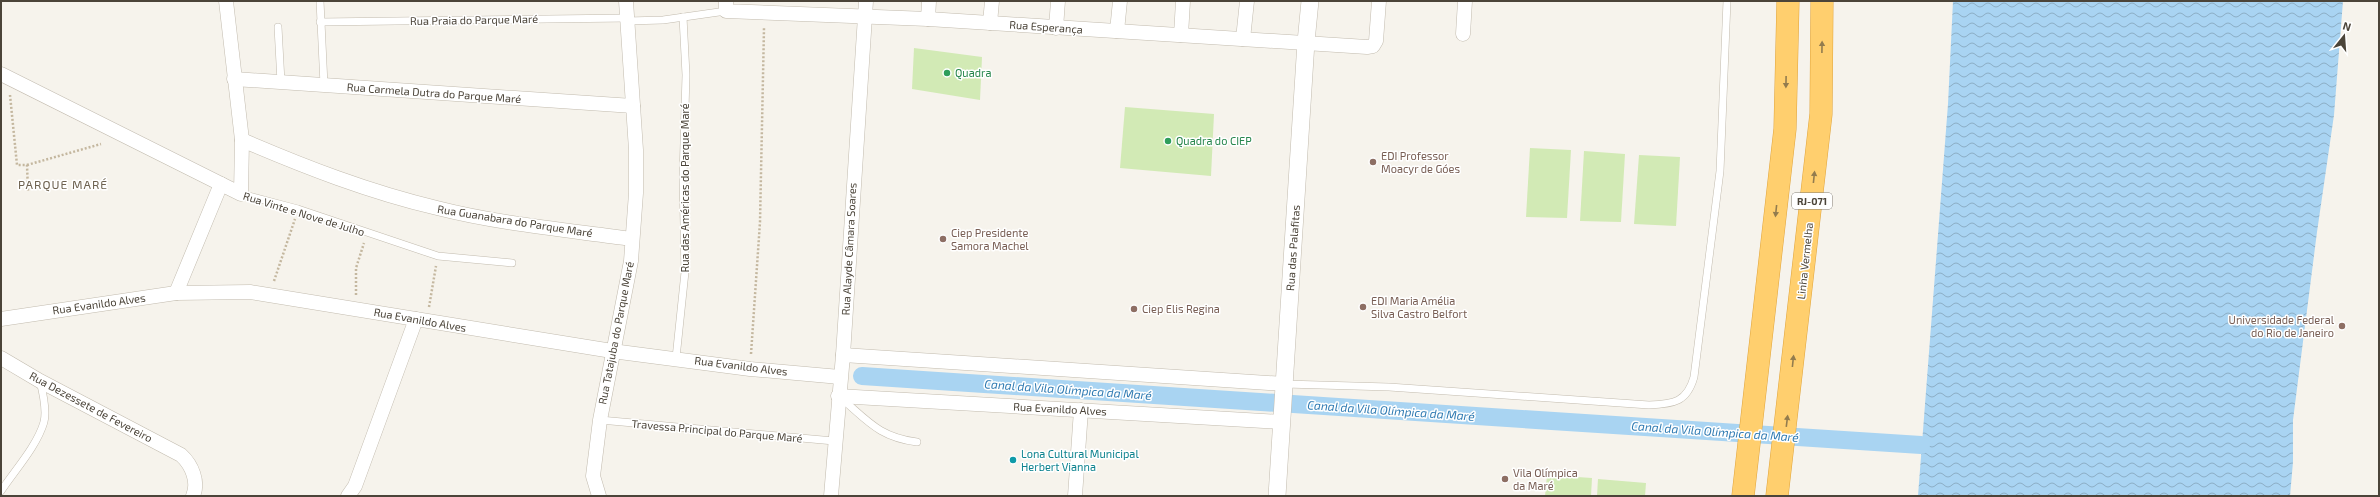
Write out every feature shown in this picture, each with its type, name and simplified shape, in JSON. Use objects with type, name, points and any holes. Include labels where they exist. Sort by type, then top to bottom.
[{"type":"highway","name":"RJ-071","points":[[1742,496],[1785,129],[1788,1]]},
{"type":"highway","name":"Linha Vermelha","points":[[1777,496],[1821,114],[1822,1]]},
{"type":"street","points":[[226,1],[242,140],[240,194]]},
{"type":"street","name":"Rua Tatajuba do Parque Maré","points":[[599,496],[593,476],[600,420],[612,351],[631,261],[636,193],[633,106],[626,1]]},
{"type":"street","name":"Rua Alayde Câmara Soares","points":[[831,496],[834,441],[843,355],[866,1]]},
{"type":"street","points":[[928,19],[929,1]]},
{"type":"street","points":[[990,23],[992,1]]},
{"type":"street","points":[[1056,28],[1058,1]]},
{"type":"street","points":[[1117,31],[1120,1]]},
{"type":"street","points":[[1180,35],[1183,1]]},
{"type":"street","points":[[1243,39],[1246,1]]},
{"type":"street","name":"Rua das Palafitas","points":[[1277,496],[1306,42],[1310,1]]},
{"type":"street","name":"Rua Esperança","points":[[726,6],[765,11],[795,7],[865,18],[928,19],[1367,47],[1373,46],[1376,41],[1379,1]]},
{"type":"street","points":[[1464,34],[1465,1]]},
{"type":"street","name":"Rua Vinte e Nove de Julho","points":[[5,76],[240,194]]},
{"type":"street","name":"Rua Carmela Dutra do Parque Maré","points":[[234,79],[633,106]]},
{"type":"street","name":"Rua Guanabara do Parque Maré","points":[[242,140],[340,179],[437,208],[476,216],[632,239]]},
{"type":"street","points":[[176,292],[221,184]]},
{"type":"street","name":"Rua Evanildo Alves","points":[[1,320],[176,292],[250,292],[612,351],[676,358],[750,369],[840,376]]},
{"type":"street","points":[[348,496],[355,486],[421,320]]},
{"type":"street","points":[[843,355],[1285,388]]},
{"type":"street","name":"Rua Dezessete de Fevereiro","points":[[1,358],[40,381],[181,455],[192,469],[195,484],[193,496]]},
{"type":"street","name":"Rua Evanildo Alves","points":[[838,396],[1081,410],[1283,416]]},
{"type":"street","points":[[1076,496],[1081,410]]},
{"type":"lane","points":[[320,1],[324,85]]},
{"type":"lane","points":[[1285,388],[1389,387],[1650,405],[1665,404],[1679,400],[1688,393],[1694,376],[1720,171],[1727,1]]},
{"type":"lane","name":"Rua Praia do Parque Maré","points":[[320,22],[628,20],[683,17],[726,6]]},
{"type":"lane","name":"Rua das Américas do Parque Maré","points":[[676,358],[685,272],[683,177],[686,75],[683,17]]},
{"type":"lane","points":[[278,27],[281,82]]},
{"type":"lane","name":"Rua Vinte e Nove de Julho","points":[[240,194],[298,209],[438,256],[512,264]]},
{"type":"lane","points":[[1,491],[37,438],[44,420],[44,397],[40,381]]},
{"type":"lane","points":[[838,396],[880,432],[896,439],[916,442]]},
{"type":"lane","name":"Travessa Principal do Parque Maré","points":[[600,420],[834,441]]},
{"type":"path","points":[[750,369],[760,222],[765,11]]},
{"type":"path","points":[[5,76],[17,165],[27,165],[101,144]]},
{"type":"path","points":[[27,165],[28,191]]},
{"type":"path","points":[[269,295],[298,209]]},
{"type":"path","points":[[357,309],[356,268],[367,233]]},
{"type":"path","points":[[421,320],[438,256]]},
{"type":"green space","name":"Quadra","points":[[914,48],[982,57],[980,100],[912,89]]},
{"type":"green space","name":"Quadra do CIEP","points":[[1125,107],[1214,114],[1211,176],[1120,168]]},
{"type":"green space","points":[[1530,148],[1571,150],[1567,218],[1526,217]]},
{"type":"green space","points":[[1584,151],[1625,154],[1621,222],[1580,221]]},
{"type":"green space","points":[[1639,155],[1680,157],[1676,226],[1634,224]]},
{"type":"green space","points":[[1547,475],[1592,478],[1591,496],[1545,496]]},
{"type":"green space","points":[[1598,479],[1646,483],[1645,496],[1597,496]]},
{"type":"water","points":[[1953,1],[2343,1],[2334,115],[2317,232],[2293,420],[2293,462],[2290,496],[1918,496],[1948,104]]},
{"type":"waterway","name":"Canal da Vila Olímpica da Maré","points":[[862,376],[1921,445]]},
{"type":"place","name":"Quadra","points":[[947,73]]},
{"type":"place","name":"Quadra do CIEP","points":[[1168,141]]},
{"type":"place","name":"EDI Professor Moacyr de Góes","points":[[1373,162]]},
{"type":"place","name":"Ciep Presidente Samora Machel","points":[[943,239]]},
{"type":"place","name":"EDI Maria Amélia Silva Castro Belfort","points":[[1363,307]]},
{"type":"place","name":"Ciep Elis Regina","points":[[1134,309]]},
{"type":"place","name":"Universidade Federal do Rio de Janeiro","points":[[2342,326]]},
{"type":"place","name":"Lona Cultural Municipal Herbert Vianna","points":[[1013,460]]},
{"type":"place","name":"Vila Olímpica da Maré","points":[[1505,479]]},
{"type":"district","name":"PARQUE MARÉ","points":[[63,185]]}]
